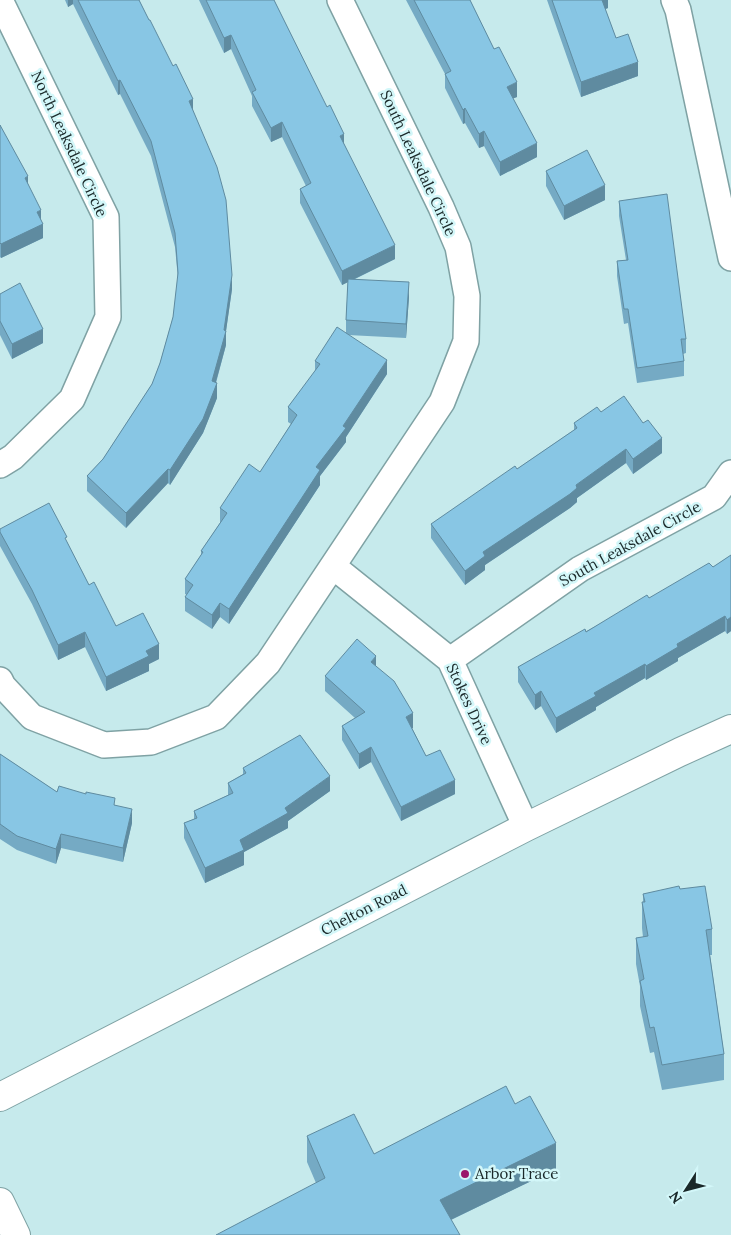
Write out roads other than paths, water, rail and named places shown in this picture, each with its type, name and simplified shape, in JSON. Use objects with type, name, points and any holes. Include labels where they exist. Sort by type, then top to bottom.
[{"type":"street","name":"North Leaksdale Circle","points":[[0,0],[106,217],[108,317],[72,399],[13,457],[0,465]]},
{"type":"street","name":"South Leaksdale Circle","points":[[334,566],[442,402],[466,341],[467,296],[458,247],[441,207],[340,0]]},
{"type":"street","points":[[674,0],[678,10],[731,258]]},
{"type":"street","name":"South Leaksdale Circle","points":[[450,660],[580,569],[714,497],[731,474]]},
{"type":"street","name":"Stokes Drive","points":[[334,566],[450,660],[526,827]]},
{"type":"street","points":[[0,680],[3,686],[32,717],[67,732],[104,745],[152,742],[216,717],[268,663],[334,566]]},
{"type":"street","name":"Chelton Road","points":[[0,1097],[526,827],[731,729]]},
{"type":"street","points":[[0,1202],[16,1235]]},
{"type":"place","name":"Arbor Trace","points":[[465,1174]]}]
